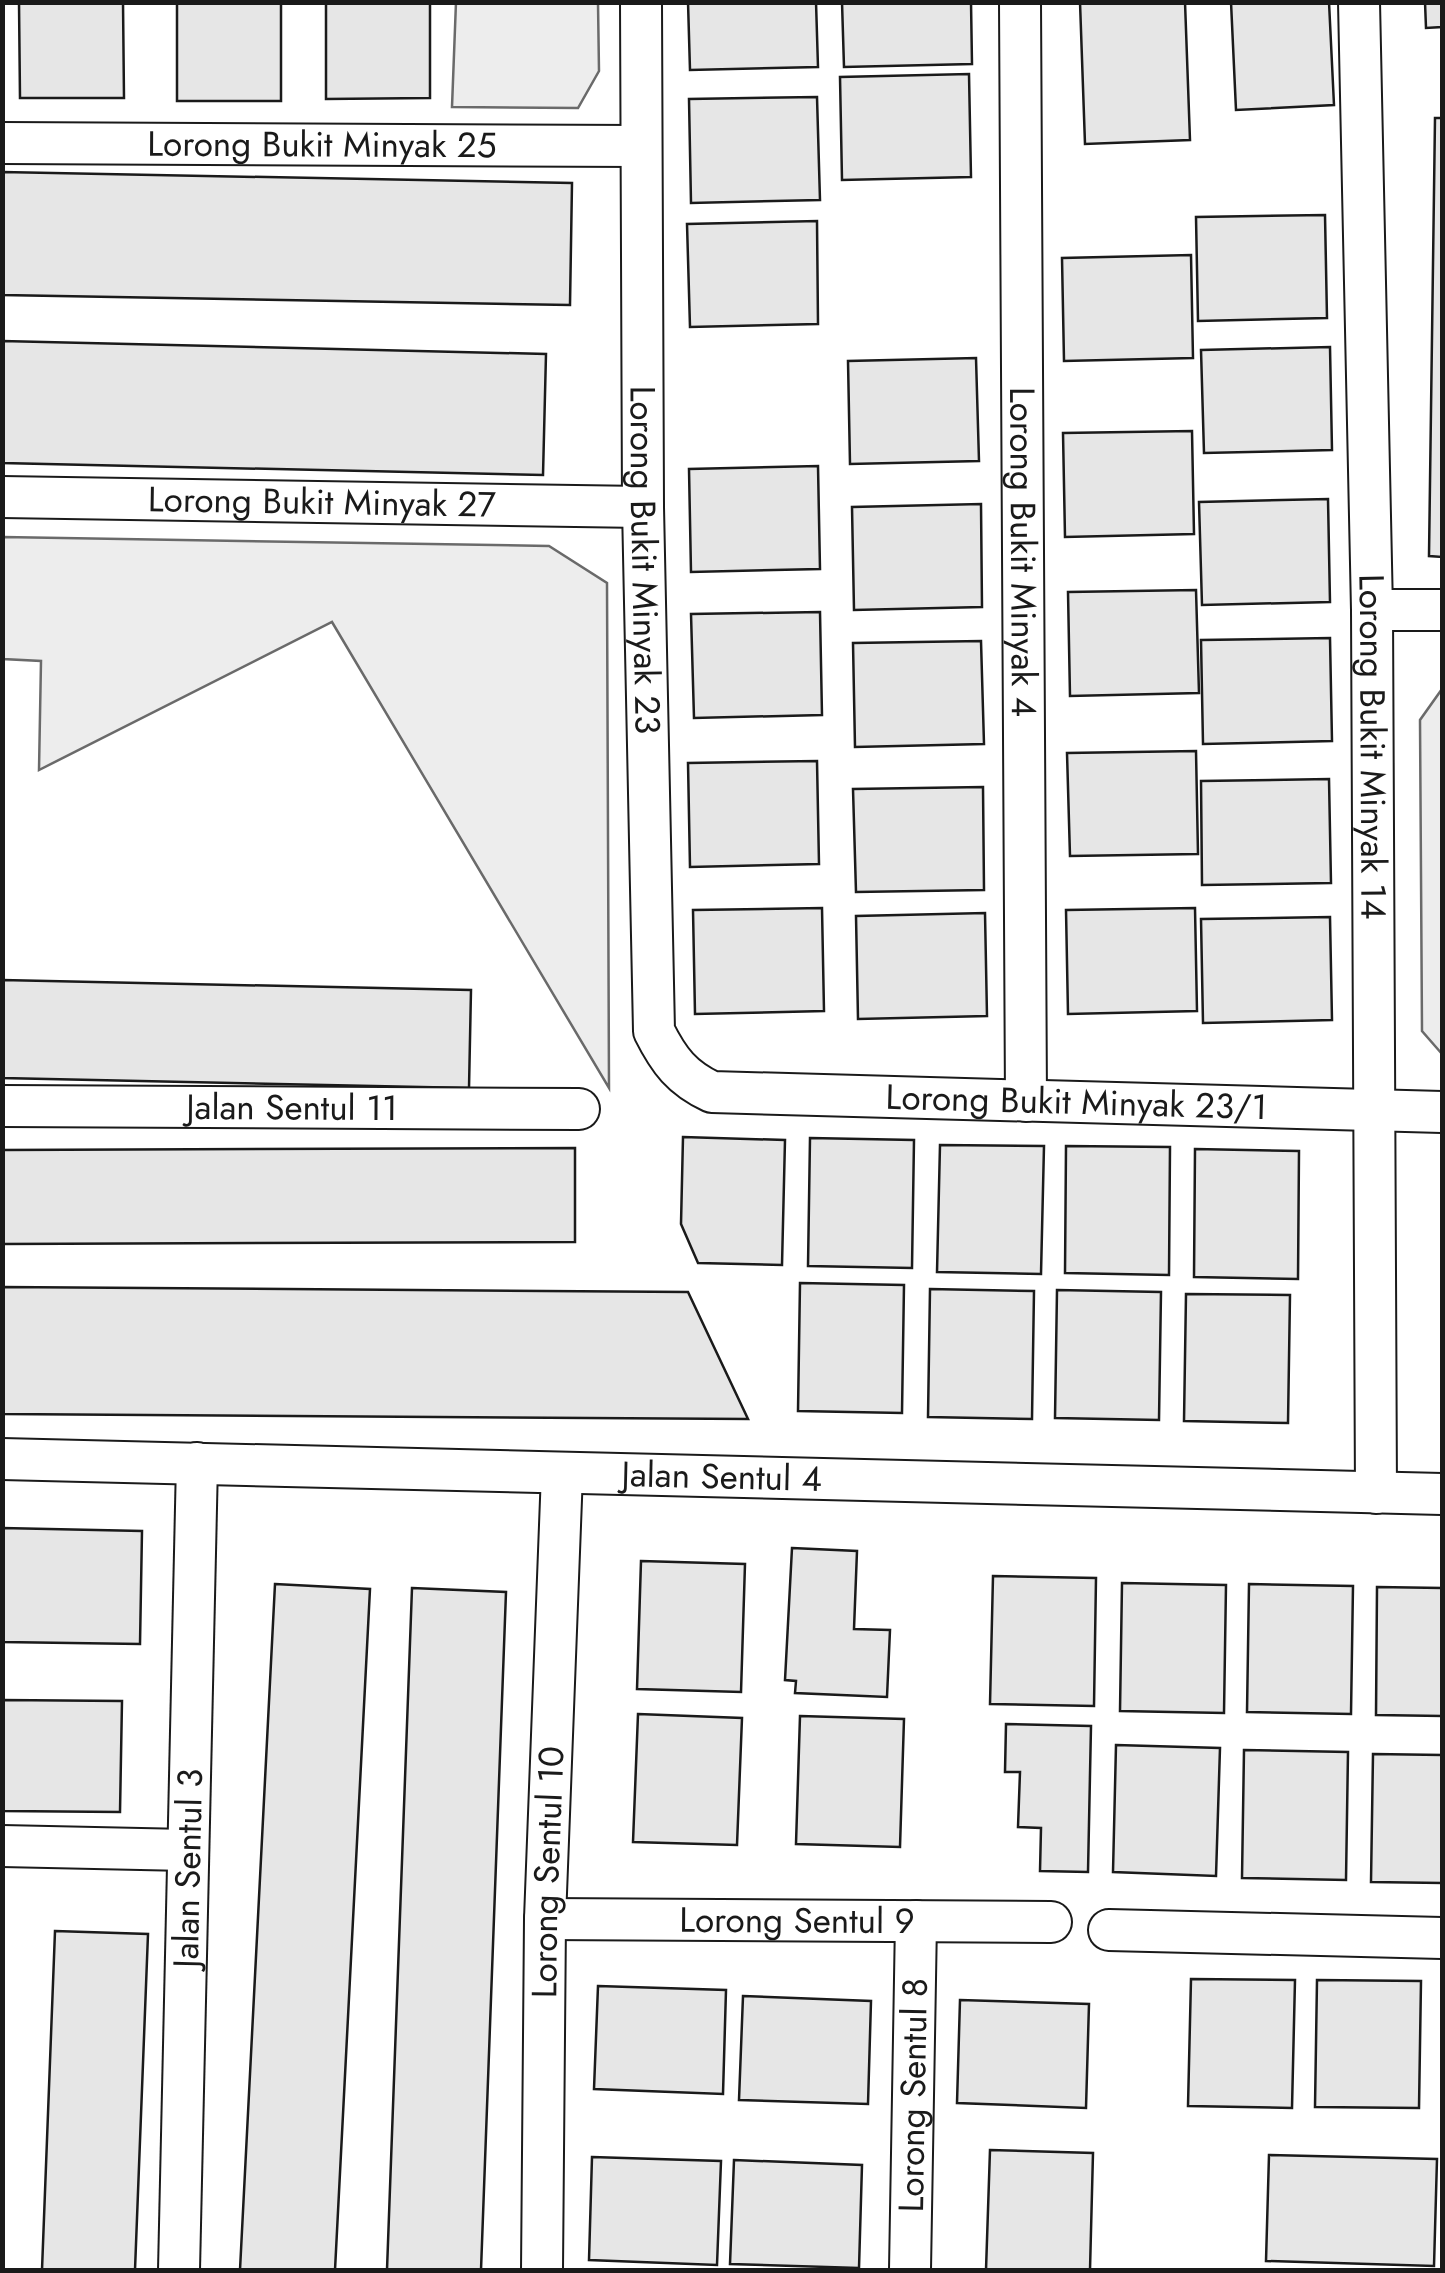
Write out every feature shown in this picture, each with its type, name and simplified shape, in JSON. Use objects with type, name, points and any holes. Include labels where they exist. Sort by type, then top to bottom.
[{"type":"street","name":"Lorong Bukit Minyak 23","points":[[641,2],[643,506],[654,1032],[668,1060],[688,1081],[712,1092]]},
{"type":"street","name":"Lorong Bukit Minyak 4","points":[[1020,2],[1026,1101]]},
{"type":"street","name":"Lorong Bukit Minyak 14","points":[[1359,2],[1372,610],[1376,1493]]},
{"type":"street","name":"Lorong Bukit Minyak 25","points":[[2,143],[641,146]]},
{"type":"street","name":"Lorong Bukit Minyak 27","points":[[2,497],[643,506]]},
{"type":"street","points":[[1372,610],[1442,610]]},
{"type":"street","name":"Lorong Bukit Minyak 23/1","points":[[712,1092],[1442,1112]]},
{"type":"street","name":"Jalan Sentul 11","points":[[2,1106],[580,1109]]},
{"type":"street","name":"Jalan Sentul 4","points":[[2,1459],[1442,1494]]},
{"type":"street","name":"Jalan Sentul 3","points":[[179,2270],[197,1463]]},
{"type":"street","name":"Lorong Sentul 10","points":[[542,2270],[545,1918],[562,1473]]},
{"type":"street","points":[[2,1846],[186,1850]]},
{"type":"street","name":"Lorong Sentul 9","points":[[545,1918],[1051,1922]]},
{"type":"street","name":"Lorong Sentul 8","points":[[910,2270],[916,1921]]},
{"type":"street","points":[[1109,1930],[1442,1938]]},
{"type":"shaded area","points":[[456,2],[598,3],[599,71],[578,108],[452,107]]},
{"type":"shaded area","points":[[3,537],[549,546],[607,583],[609,1088],[332,622],[39,770],[41,661],[3,659]]},
{"type":"shaded area","points":[[1442,689],[1442,1054],[1422,1031],[1420,720]]},
{"type":"building","points":[[19,2],[123,2],[124,98],[20,98]]},
{"type":"building","points":[[177,2],[281,2],[281,101],[177,101]]},
{"type":"building","points":[[326,2],[430,2],[430,98],[326,99]]},
{"type":"building","points":[[688,2],[816,2],[818,67],[690,70]]},
{"type":"building","points":[[842,2],[971,2],[972,64],[844,67]]},
{"type":"building","points":[[1080,2],[1185,2],[1190,140],[1085,144]]},
{"type":"building","points":[[1231,2],[1329,2],[1334,105],[1236,110]]},
{"type":"building","points":[[1425,2],[1442,2],[1442,27],[1426,28]]},
{"type":"building","points":[[969,74],[971,177],[842,180],[840,77]]},
{"type":"building","points":[[817,97],[820,200],[691,203],[689,99]]},
{"type":"building","points":[[1435,118],[1442,118],[1442,557],[1429,556]]},
{"type":"building","points":[[2,172],[572,183],[570,305],[2,295]]},
{"type":"building","points":[[1325,215],[1327,318],[1198,321],[1196,217]]},
{"type":"building","points":[[817,221],[818,324],[690,327],[687,224]]},
{"type":"building","points":[[1191,255],[1193,358],[1064,361],[1062,258]]},
{"type":"building","points":[[2,341],[546,354],[543,475],[2,463]]},
{"type":"building","points":[[1330,347],[1332,450],[1204,453],[1201,350]]},
{"type":"building","points":[[976,358],[979,461],[850,464],[848,361]]},
{"type":"building","points":[[1192,431],[1194,534],[1065,537],[1063,433]]},
{"type":"building","points":[[818,466],[820,569],[691,572],[689,469]]},
{"type":"building","points":[[1328,499],[1330,602],[1202,605],[1199,502]]},
{"type":"building","points":[[981,504],[982,607],[854,610],[852,507]]},
{"type":"building","points":[[1196,590],[1199,693],[1070,696],[1068,592]]},
{"type":"building","points":[[820,612],[822,715],[694,718],[691,614]]},
{"type":"building","points":[[1330,638],[1332,741],[1203,744],[1201,640]]},
{"type":"building","points":[[981,641],[984,744],[855,747],[853,643]]},
{"type":"building","points":[[1196,751],[1198,854],[1070,856],[1067,753]]},
{"type":"building","points":[[817,761],[819,864],[690,867],[688,763]]},
{"type":"building","points":[[1329,779],[1331,883],[1202,885],[1201,781]]},
{"type":"building","points":[[983,787],[984,890],[856,892],[853,789]]},
{"type":"building","points":[[822,908],[824,1011],[695,1014],[693,910]]},
{"type":"building","points":[[1195,908],[1197,1011],[1068,1014],[1066,910]]},
{"type":"building","points":[[985,913],[987,1016],[858,1019],[856,916]]},
{"type":"building","points":[[1330,917],[1332,1020],[1203,1023],[1201,919]]},
{"type":"building","points":[[2,980],[471,990],[469,1088],[2,1078]]},
{"type":"building","points":[[683,1137],[785,1140],[782,1265],[698,1263],[681,1224]]},
{"type":"building","points":[[810,1138],[914,1140],[912,1268],[808,1266]]},
{"type":"building","points":[[940,1145],[1044,1146],[1041,1274],[937,1272]]},
{"type":"building","points":[[1066,1146],[1170,1147],[1169,1275],[1065,1273]]},
{"type":"building","points":[[575,1148],[575,1242],[2,1244],[2,1150]]},
{"type":"building","points":[[1195,1149],[1299,1151],[1298,1279],[1194,1277]]},
{"type":"building","points":[[800,1283],[904,1285],[902,1413],[798,1411]]},
{"type":"building","points":[[2,1287],[688,1292],[748,1419],[2,1414]]},
{"type":"building","points":[[930,1289],[1034,1291],[1032,1419],[928,1417]]},
{"type":"building","points":[[1057,1290],[1161,1292],[1159,1420],[1055,1418]]},
{"type":"building","points":[[1186,1294],[1290,1295],[1288,1423],[1184,1421]]},
{"type":"building","points":[[2,1528],[142,1531],[140,1644],[2,1642]]},
{"type":"building","points":[[792,1548],[857,1551],[854,1629],[890,1630],[887,1697],[795,1693],[796,1681],[785,1680]]},
{"type":"building","points":[[641,1561],[745,1564],[741,1692],[637,1689]]},
{"type":"building","points":[[993,1576],[1096,1578],[1094,1706],[990,1704]]},
{"type":"building","points":[[1122,1583],[1226,1585],[1224,1713],[1120,1711]]},
{"type":"building","points":[[275,1584],[370,1589],[335,2270],[240,2270]]},
{"type":"building","points":[[1249,1584],[1353,1586],[1351,1714],[1247,1712]]},
{"type":"building","points":[[1377,1587],[1442,1588],[1442,1716],[1376,1715]]},
{"type":"building","points":[[412,1588],[506,1592],[481,2270],[387,2270]]},
{"type":"building","points":[[2,1700],[122,1701],[120,1812],[2,1811]]},
{"type":"building","points":[[638,1714],[742,1718],[737,1845],[633,1842]]},
{"type":"building","points":[[800,1716],[904,1719],[900,1847],[796,1844]]},
{"type":"building","points":[[1006,1724],[1091,1726],[1088,1872],[1040,1871],[1041,1828],[1018,1827],[1020,1772],[1005,1772]]},
{"type":"building","points":[[1116,1745],[1220,1748],[1216,1876],[1113,1872]]},
{"type":"building","points":[[1244,1750],[1348,1752],[1346,1880],[1242,1878]]},
{"type":"building","points":[[1373,1754],[1442,1755],[1442,1883],[1371,1882]]},
{"type":"building","points":[[55,1931],[148,1934],[135,2270],[42,2270]]},
{"type":"building","points":[[1191,1979],[1295,1980],[1292,2108],[1188,2106]]},
{"type":"building","points":[[1317,1980],[1421,1981],[1419,2108],[1315,2107]]},
{"type":"building","points":[[598,1986],[726,1990],[723,2094],[594,2089]]},
{"type":"building","points":[[743,1996],[871,2001],[868,2104],[739,2100]]},
{"type":"building","points":[[960,2000],[1089,2004],[1086,2108],[957,2103]]},
{"type":"building","points":[[990,2150],[1093,2153],[1090,2270],[986,2270]]},
{"type":"building","points":[[1269,2155],[1437,2159],[1434,2266],[1266,2261]]},
{"type":"building","points":[[592,2157],[721,2161],[717,2265],[589,2260]]},
{"type":"building","points":[[734,2160],[862,2165],[859,2268],[730,2264]]}]
